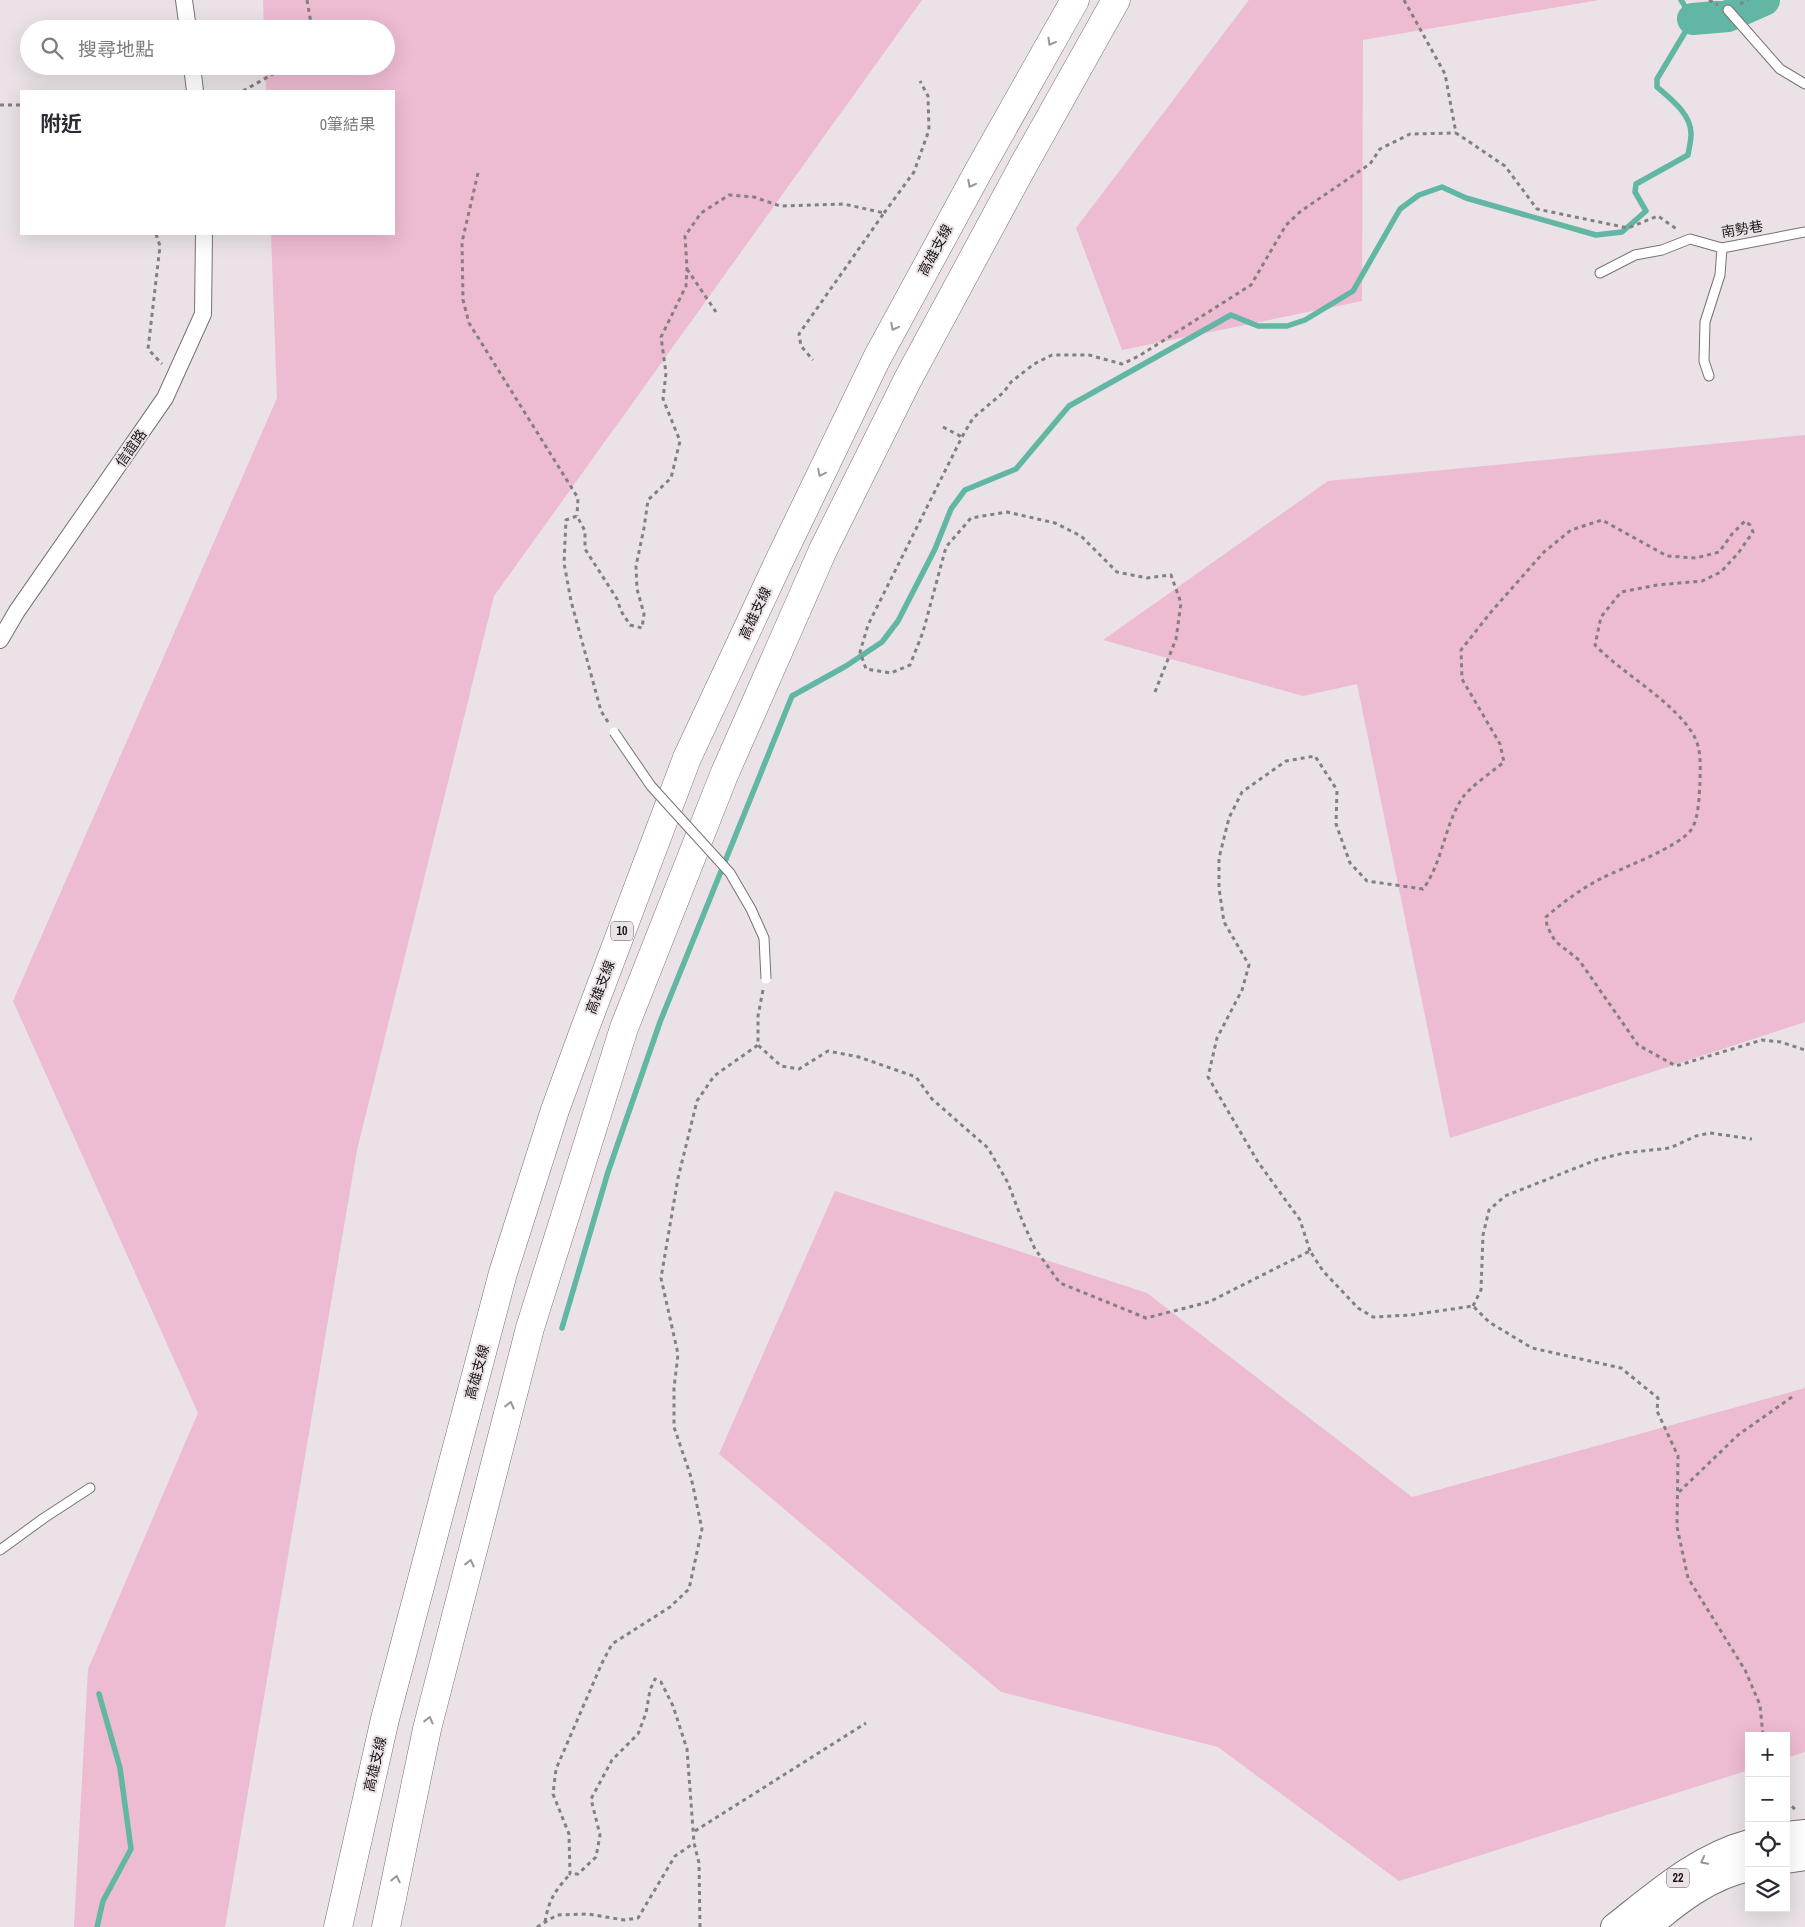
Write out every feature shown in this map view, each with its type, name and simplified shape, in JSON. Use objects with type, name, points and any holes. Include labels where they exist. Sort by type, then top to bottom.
[{"type":"highway","name":"高雄支線","points":[[338,1927],[385,1719],[503,1273],[544,1144],[582,1036],[684,768],[781,557],[877,358],[1074,0]]},
{"type":"highway","points":[[386,1927],[427,1729],[530,1328],[624,1028],[724,775],[823,550],[908,379],[1024,164],[1116,0]]},
{"type":"main road","points":[[1790,1834],[1805,1833]]},
{"type":"main road","name":"22","points":[[1614,1927],[1667,1885],[1698,1864],[1732,1847],[1745,1843]]},
{"type":"main road","points":[[1790,1859],[1805,1857]]},
{"type":"main road","name":"22","points":[[1648,1927],[1676,1903],[1706,1885],[1745,1870]]},
{"type":"street","points":[[184,0],[187,20]]},
{"type":"street","points":[[193,75],[195,90]]},
{"type":"street","name":"信誼路","points":[[0,640],[17,611],[165,398],[203,314],[204,235]]},
{"type":"lane","points":[[1728,10],[1780,69],[1805,84]]},
{"type":"lane","name":"南勢巷","points":[[1690,239],[1722,248],[1805,232]]},
{"type":"lane","points":[[1600,273],[1635,255],[1662,250],[1690,239]]},
{"type":"lane","points":[[1709,376],[1704,361],[1705,322],[1720,275],[1722,248]]},
{"type":"lane","points":[[614,732],[651,786],[730,873],[751,909],[764,938],[766,980]]},
{"type":"lane","points":[[0,1550],[90,1488]]},
{"type":"path","points":[[308,0],[311,20]]},
{"type":"path","points":[[1404,0],[1445,74],[1456,133]]},
{"type":"path","points":[[246,90],[272,75]]},
{"type":"path","points":[[813,360],[802,346],[799,334],[914,172],[928,130],[928,96],[920,81]]},
{"type":"path","points":[[0,105],[20,105]]},
{"type":"path","points":[[1155,692],[1176,639],[1182,604],[1171,575],[1147,578],[1117,572],[1081,536],[1055,523],[1007,512],[971,518],[946,547],[923,632],[910,665],[891,673],[866,669],[860,652],[868,625],[962,437],[973,418],[1004,392],[1011,382],[1034,364],[1052,355],[1089,355],[1122,364],[1251,286],[1286,225],[1301,210],[1370,164],[1380,149],[1410,134],[1456,133],[1505,166],[1537,209],[1628,228],[1658,216],[1690,239]]},
{"type":"path","points":[[478,173],[462,242],[463,300],[469,323],[578,498],[577,516],[585,531],[585,549],[617,599],[621,611],[630,625],[642,628],[644,614],[637,589],[636,566],[648,500],[671,478],[680,441],[663,399],[666,373],[661,337],[686,286],[685,236],[701,213],[729,195],[754,197],[780,206],[844,204],[884,213]]},
{"type":"path","points":[[156,235],[160,246],[148,349],[175,377]]},
{"type":"path","points":[[687,268],[716,312]]},
{"type":"path","points":[[942,427],[962,437]]},
{"type":"path","points":[[577,516],[566,520],[564,563],[571,601],[602,711],[614,732]]},
{"type":"path","points":[[1473,1306],[1411,1315],[1373,1317],[1358,1308],[1323,1271],[1310,1251],[1300,1220],[1258,1162],[1208,1077],[1217,1038],[1242,990],[1249,965],[1224,922],[1219,888],[1219,858],[1229,818],[1242,792],[1286,761],[1315,756],[1337,790],[1336,824],[1350,863],[1367,881],[1423,889],[1430,880],[1454,814],[1464,796],[1504,762],[1500,744],[1462,680],[1461,650],[1491,612],[1544,552],[1571,530],[1602,520],[1667,556],[1696,558],[1719,552],[1732,534],[1745,522],[1750,525],[1753,532],[1722,572],[1702,581],[1657,585],[1621,592],[1601,617],[1595,645],[1610,660],[1669,706],[1693,734],[1701,753],[1699,804],[1692,829],[1679,842],[1601,878],[1571,895],[1546,917],[1547,926],[1555,941],[1579,960],[1638,1045],[1676,1066],[1762,1040],[1781,1042],[1805,1050]]},
{"type":"path","points":[[766,980],[758,1016],[758,1045],[781,1066],[799,1069],[828,1051],[859,1057],[916,1078],[932,1099],[988,1148],[1008,1183],[1035,1249],[1060,1283],[1146,1318],[1209,1302],[1310,1251]]},
{"type":"path","points":[[545,1922],[548,1903],[555,1890],[570,1874],[570,1834],[553,1794],[556,1768],[612,1644],[670,1608],[689,1589],[702,1529],[691,1477],[674,1427],[674,1388],[678,1354],[661,1278],[678,1178],[698,1101],[714,1076],[758,1045]]},
{"type":"path","points":[[1473,1306],[1481,1290],[1483,1235],[1489,1210],[1505,1196],[1596,1160],[1624,1153],[1670,1148],[1696,1136],[1710,1133],[1752,1140]]},
{"type":"path","points":[[1473,1306],[1489,1322],[1532,1348],[1621,1368],[1658,1398],[1657,1411],[1678,1456],[1677,1527],[1688,1578],[1745,1670],[1760,1705],[1763,1732]]},
{"type":"path","points":[[1678,1492],[1738,1435],[1792,1397]]},
{"type":"path","points":[[570,1874],[578,1874],[596,1857],[600,1836],[591,1799],[612,1760],[638,1734],[646,1712],[650,1690],[655,1679],[661,1682],[673,1706],[687,1749],[695,1831],[694,1843],[699,1863],[700,1927]]},
{"type":"path","points":[[695,1831],[866,1723]]},
{"type":"path","points":[[537,1927],[557,1915],[588,1914],[624,1920],[638,1918],[675,1856],[694,1843]]},
{"type":"shaded area","points":[[263,0],[922,0],[494,596],[357,1150],[225,1927],[74,1927],[88,1669],[198,1413],[13,1001],[277,398],[271,235],[395,235],[395,90],[266,90],[265,75],[395,75],[395,20],[264,20]]},
{"type":"shaded area","points":[[1249,0],[1599,0],[1363,40],[1362,301],[1122,350],[1076,228]]},
{"type":"shaded area","points":[[1805,435],[1805,1022],[1450,1138],[1357,684],[1303,696],[1103,640],[1328,481]]},
{"type":"shaded area","points":[[835,1191],[1147,1293],[1412,1497],[1805,1388],[1805,1752],[1790,1757],[1790,1732],[1745,1732],[1745,1771],[1399,1881],[1218,1747],[1001,1692],[719,1454]]},
{"type":"waterway","points":[[562,1328],[608,1172],[660,1022],[792,696],[846,666],[882,642],[898,621],[935,549],[951,509],[965,490],[1016,469],[1069,406],[1231,315],[1258,326],[1287,326],[1305,320],[1353,291],[1400,209],[1419,195],[1442,187],[1466,198],[1596,235],[1622,232],[1646,211],[1635,192],[1636,184],[1688,155],[1691,135],[1688,121],[1680,108],[1657,87],[1657,79],[1693,19],[1681,0]]},
{"type":"waterway","points":[[1693,19],[1728,16],[1764,0]]},
{"type":"waterway","points":[[97,1927],[103,1901],[131,1849],[120,1768],[99,1694]]}]
